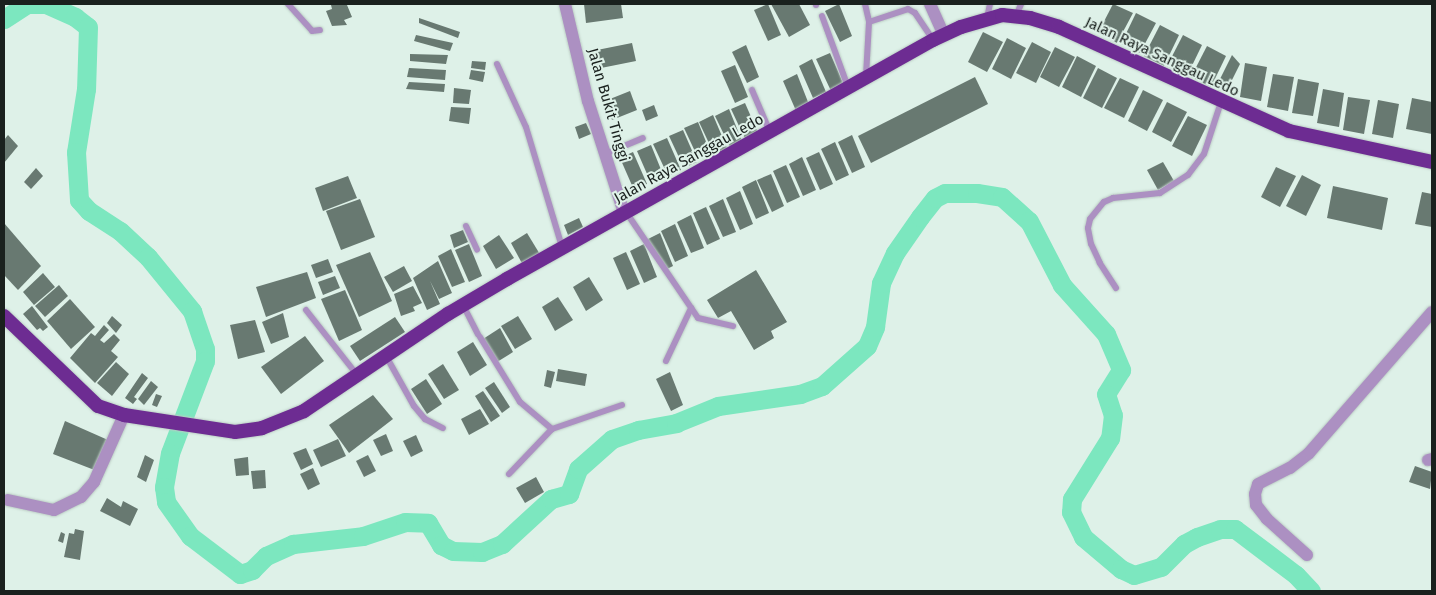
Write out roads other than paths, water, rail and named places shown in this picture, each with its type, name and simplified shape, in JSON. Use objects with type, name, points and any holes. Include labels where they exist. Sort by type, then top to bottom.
[{"type":"highway","name":"Jalan Raya Sanggau Ledo","points":[[4,316],[92,402],[124,415],[164,419],[222,429],[246,432],[268,426],[304,411],[493,284],[770,133],[938,37],[986,18],[1018,10],[1221,102],[1300,135],[1432,162]]},
{"type":"street","name":"Jalan Bukit Tinggi","points":[[565,4],[588,101],[625,213]]},
{"type":"street","points":[[930,4],[938,37]]},
{"type":"street","points":[[1307,555],[1267,519],[1256,505],[1255,494],[1258,484],[1290,468],[1309,453],[1430,320]]},
{"type":"street","points":[[8,500],[54,510],[80,497],[94,482],[124,415]]},
{"type":"lane","points":[[288,4],[312,31],[320,30]]},
{"type":"lane","points":[[865,4],[869,22],[866,78]]},
{"type":"lane","points":[[986,18],[990,4]]},
{"type":"lane","points":[[869,22],[908,9],[915,13],[938,37]]},
{"type":"lane","points":[[822,16],[848,88]]},
{"type":"lane","points":[[497,64],[526,127],[562,248]]},
{"type":"lane","points":[[752,90],[770,133]]},
{"type":"lane","points":[[1116,288],[1100,263],[1091,244],[1088,228],[1090,219],[1104,202],[1113,198],[1160,193],[1188,175],[1204,154],[1221,102]]},
{"type":"lane","points":[[605,154],[643,138]]},
{"type":"lane","points":[[625,213],[691,308],[703,320],[733,326]]},
{"type":"lane","points":[[466,226],[476,250]]},
{"type":"lane","points":[[463,305],[495,367],[520,402],[552,429]]},
{"type":"lane","points":[[666,361],[691,308]]},
{"type":"lane","points":[[306,310],[358,376]]},
{"type":"lane","points":[[386,356],[414,406],[424,419],[443,428]]},
{"type":"lane","points":[[509,474],[552,429],[622,405]]},
{"type":"waterway","points":[[4,19],[27,4],[46,4],[75,17],[88,27],[86,89],[76,152],[79,200],[89,211],[120,231],[148,257],[192,311],[205,349],[205,361],[170,453],[164,487],[166,502],[190,536],[240,574],[252,570],[266,556],[293,544],[363,536],[405,522],[428,523],[441,545],[453,551],[482,552],[502,544],[551,499],[569,494],[578,469],[612,439],[638,430],[676,423],[718,406],[800,394],[822,386],[867,346],[875,327],[881,283],[895,253],[935,198],[945,193],[977,193],[1002,197],[1029,221],[1062,285],[1106,334],[1121,370],[1106,394],[1113,415],[1110,438],[1072,499],[1071,512],[1083,537],[1121,569],[1134,575],[1161,567],[1184,544],[1197,537],[1220,529],[1235,529],[1296,575],[1311,591]]}]
